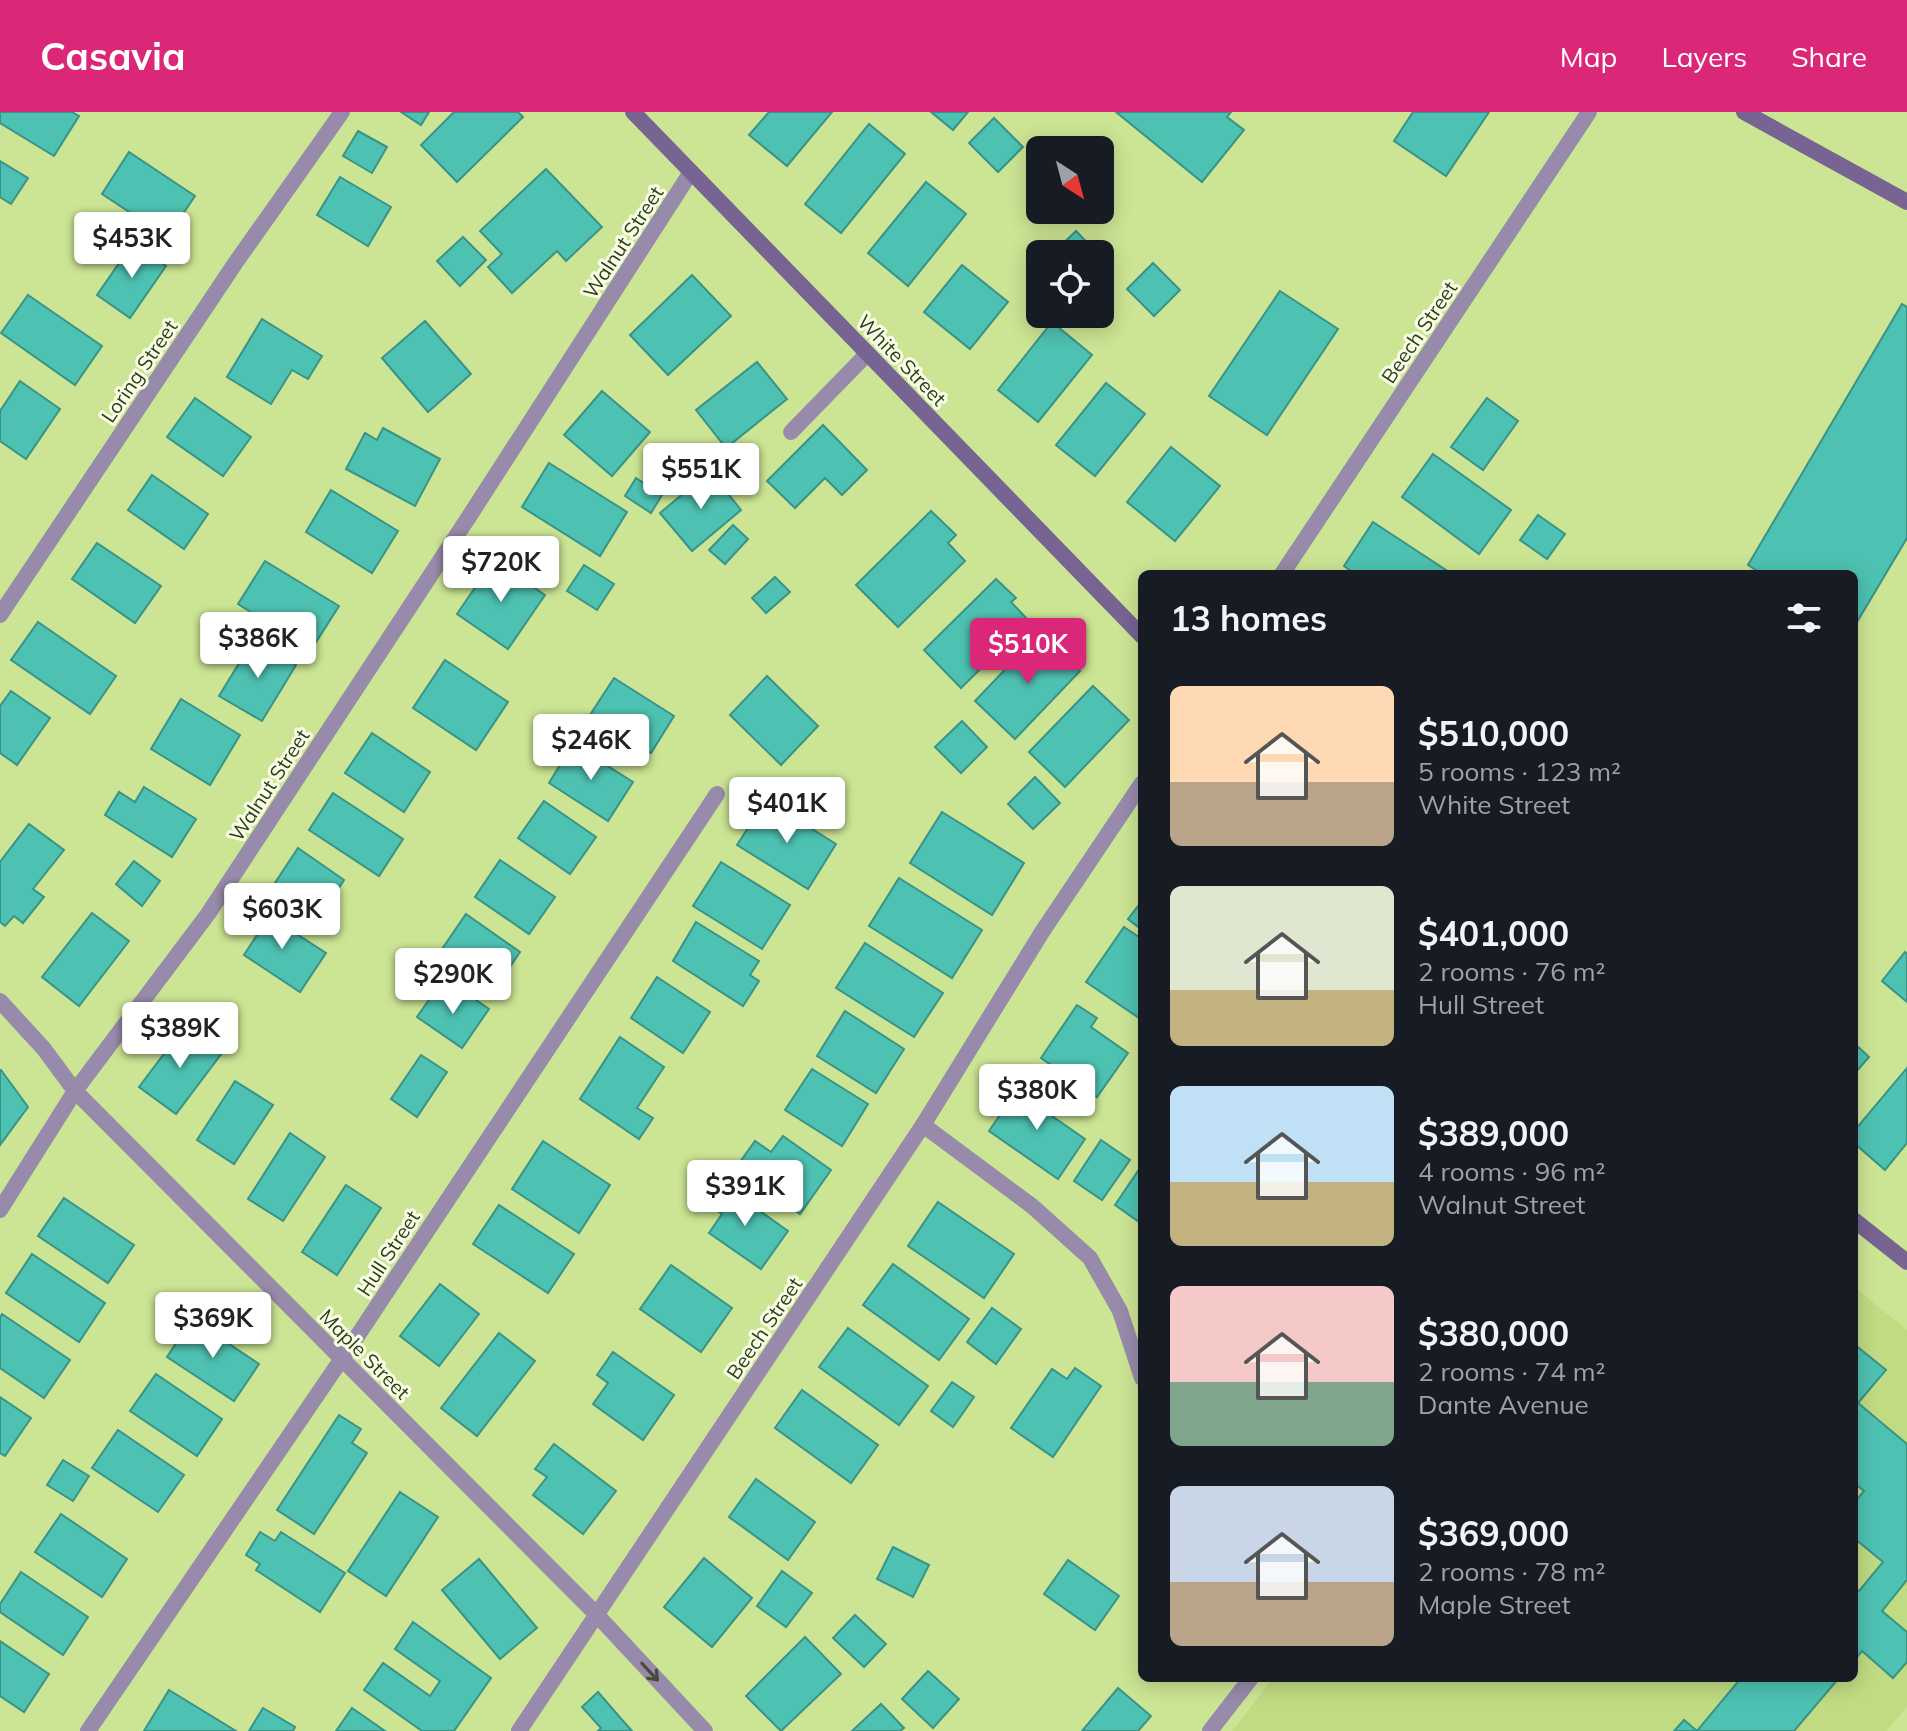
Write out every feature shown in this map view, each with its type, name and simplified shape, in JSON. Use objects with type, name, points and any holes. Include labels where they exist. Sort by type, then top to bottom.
[{"type":"street","name":"Loring Street","points":[[0,615],[236,262],[342,112]]},
{"type":"street","name":"White Street","points":[[633,112],[1138,632]]},
{"type":"street","name":"Beech Street","points":[[1285,570],[1589,112]]},
{"type":"street","points":[[1744,112],[1907,202]]},
{"type":"street","name":"Walnut Street","points":[[0,1210],[75,1091],[208,914],[691,172]]},
{"type":"street","points":[[791,432],[867,354]]},
{"type":"street","name":"Beech Street","points":[[519,1731],[923,1125],[1042,932],[1138,789]]},
{"type":"street","name":"Hull Street","points":[[88,1731],[342,1359],[717,794]]},
{"type":"street","name":"Maple Street","points":[[0,1001],[44,1049],[75,1091],[597,1615],[705,1731]]},
{"type":"street","points":[[923,1125],[1032,1206],[1090,1258],[1120,1311],[1138,1366]]},
{"type":"street","points":[[1858,1223],[1907,1262]]},
{"type":"street","points":[[1210,1731],[1248,1682]]},
{"type":"shaded area","points":[[1858,1290],[1907,1330],[1907,1706],[1887,1731],[1232,1731],[1270,1682],[1858,1682]]},
{"type":"building","points":[[0,112],[72,112],[79,116],[54,156],[0,123]]},
{"type":"building","points":[[401,112],[429,112],[421,125]]},
{"type":"building","points":[[454,112],[518,112],[523,117],[457,182],[421,145]]},
{"type":"building","points":[[769,112],[832,112],[787,166],[749,135]]},
{"type":"building","points":[[931,112],[968,112],[953,130]]},
{"type":"building","points":[[1116,112],[1231,112],[1227,117],[1244,130],[1202,182]]},
{"type":"building","points":[[1413,112],[1489,112],[1446,176],[1394,141]]},
{"type":"building","points":[[994,118],[1023,147],[998,172],[969,143]]},
{"type":"building","points":[[869,124],[905,154],[841,233],[805,204]]},
{"type":"building","points":[[358,131],[387,147],[372,173],[343,156]]},
{"type":"building","points":[[129,152],[195,196],[167,237],[102,194]]},
{"type":"building","points":[[0,161],[28,178],[11,204],[0,197]]},
{"type":"building","points":[[546,169],[602,227],[566,261],[557,251],[512,293],[488,267],[502,254],[480,231]]},
{"type":"building","points":[[340,177],[391,207],[368,246],[317,215]]},
{"type":"building","points":[[926,182],[966,214],[908,286],[868,253]]},
{"type":"building","points":[[1076,231],[1085,240],[1067,240]]},
{"type":"building","points":[[463,237],[486,260],[460,286],[437,261]]},
{"type":"building","points":[[133,243],[166,266],[130,318],[97,295]]},
{"type":"building","points":[[1153,263],[1180,290],[1154,316],[1127,289]]},
{"type":"building","points":[[962,265],[1008,302],[970,349],[924,312]]},
{"type":"building","points":[[692,275],[731,316],[668,375],[630,335]]},
{"type":"building","points":[[1280,291],[1338,329],[1267,435],[1209,396]]},
{"type":"building","points":[[28,295],[102,346],[75,385],[1,333]]},
{"type":"building","points":[[1902,304],[1907,307],[1907,538],[1858,620],[1858,570],[1756,570],[1748,565]]},
{"type":"building","points":[[262,319],[322,356],[308,379],[292,370],[271,404],[227,377]]},
{"type":"building","points":[[425,321],[471,374],[428,412],[382,358]]},
{"type":"building","points":[[1047,328],[1059,328],[1092,355],[1038,422],[998,390]]},
{"type":"building","points":[[757,362],[787,399],[726,448],[696,410]]},
{"type":"building","points":[[20,381],[60,409],[26,459],[0,441],[0,411]]},
{"type":"building","points":[[1106,383],[1145,414],[1095,476],[1056,445]]},
{"type":"building","points":[[602,391],[650,432],[612,476],[564,435]]},
{"type":"building","points":[[195,398],[251,437],[223,476],[167,437]]},
{"type":"building","points":[[1487,398],[1518,421],[1483,470],[1451,447]]},
{"type":"building","points":[[823,425],[867,470],[842,495],[825,478],[795,508],[767,481]]},
{"type":"building","points":[[383,428],[440,459],[415,506],[346,469],[365,433],[377,440]]},
{"type":"building","points":[[1171,447],[1220,486],[1175,541],[1127,502]]},
{"type":"building","points":[[1433,454],[1511,510],[1479,554],[1402,497]]},
{"type":"building","points":[[549,463],[627,512],[600,556],[522,507]]},
{"type":"building","points":[[710,471],[741,510],[692,551],[660,513]]},
{"type":"building","points":[[152,475],[208,514],[184,549],[128,510]]},
{"type":"building","points":[[636,478],[662,495],[651,513],[625,496]]},
{"type":"building","points":[[331,490],[398,531],[372,573],[306,532]]},
{"type":"building","points":[[931,511],[956,535],[948,543],[965,561],[898,627],[856,585]]},
{"type":"building","points":[[1538,515],[1565,534],[1547,559],[1520,540]]},
{"type":"building","points":[[1373,522],[1446,570],[1350,570],[1344,566]]},
{"type":"building","points":[[733,525],[748,539],[725,564],[709,550]]},
{"type":"building","points":[[97,543],[161,586],[135,623],[72,579]]},
{"type":"building","points":[[494,560],[545,595],[508,649],[457,614]]},
{"type":"building","points":[[265,561],[339,606],[311,650],[238,604]]},
{"type":"building","points":[[584,565],[614,584],[597,610],[567,591]]},
{"type":"building","points":[[775,577],[790,592],[766,613],[752,598]]},
{"type":"building","points":[[996,579],[1016,598],[1011,602],[1029,621],[961,688],[924,650]]},
{"type":"building","points":[[38,622],[116,676],[90,714],[11,660]]},
{"type":"building","points":[[1040,633],[1080,671],[1015,739],[975,701]]},
{"type":"building","points":[[254,639],[296,665],[262,721],[219,696]]},
{"type":"building","points":[[445,660],[508,702],[476,750],[413,708]]},
{"type":"building","points":[[767,676],[818,726],[781,765],[730,715]]},
{"type":"building","points":[[614,678],[674,716],[651,753],[590,715]]},
{"type":"building","points":[[1093,686],[1129,720],[1065,787],[1029,752]]},
{"type":"building","points":[[11,691],[50,718],[17,765],[0,753],[0,706]]},
{"type":"building","points":[[181,699],[240,735],[210,785],[151,749]]},
{"type":"building","points":[[962,721],[987,747],[961,773],[935,747]]},
{"type":"building","points":[[372,733],[430,772],[404,812],[345,773]]},
{"type":"building","points":[[573,744],[633,782],[608,821],[549,783]]},
{"type":"building","points":[[1035,777],[1060,803],[1033,829],[1008,804]]},
{"type":"building","points":[[144,787],[196,819],[172,857],[105,815],[119,792],[135,802]]},
{"type":"building","points":[[333,793],[403,839],[379,876],[309,830]]},
{"type":"building","points":[[766,800],[836,844],[808,889],[737,845]]},
{"type":"building","points":[[544,801],[596,837],[570,874],[518,838]]},
{"type":"building","points":[[942,812],[1024,863],[992,915],[910,863]]},
{"type":"building","points":[[29,824],[64,850],[33,889],[44,897],[23,923],[14,916],[5,926],[0,922],[0,862]]},
{"type":"building","points":[[298,848],[344,880],[318,920],[271,889]]},
{"type":"building","points":[[500,860],[555,897],[529,934],[475,897]]},
{"type":"building","points":[[134,861],[160,881],[142,906],[116,884]]},
{"type":"building","points":[[721,862],[790,905],[762,949],[693,906]]},
{"type":"building","points":[[899,878],[982,930],[952,978],[869,926]]},
{"type":"building","points":[[1138,906],[1138,927],[1128,919]]},
{"type":"building","points":[[258,909],[326,953],[300,992],[244,955],[257,935],[245,928]]},
{"type":"building","points":[[92,913],[129,941],[79,1006],[42,977]]},
{"type":"building","points":[[466,914],[520,952],[495,989],[440,952]]},
{"type":"building","points":[[696,922],[759,961],[750,975],[759,981],[743,1006],[673,961]]},
{"type":"building","points":[[1124,927],[1138,936],[1138,1017],[1086,982]]},
{"type":"building","points":[[865,943],[943,993],[914,1037],[836,988]]},
{"type":"building","points":[[1905,952],[1907,954],[1907,1002],[1882,981]]},
{"type":"building","points":[[657,977],[710,1012],[683,1053],[631,1018]]},
{"type":"building","points":[[438,987],[457,1000],[463,991],[489,1009],[462,1048],[417,1017]]},
{"type":"building","points":[[1077,1005],[1097,1018],[1091,1027],[1128,1053],[1097,1097],[1041,1058]]},
{"type":"building","points":[[845,1011],[904,1049],[876,1093],[817,1056]]},
{"type":"building","points":[[185,1026],[222,1053],[176,1114],[139,1087]]},
{"type":"building","points":[[620,1037],[664,1067],[637,1108],[653,1118],[639,1139],[580,1099]]},
{"type":"building","points":[[1858,1047],[1869,1057],[1858,1069]]},
{"type":"building","points":[[421,1055],[447,1072],[417,1117],[391,1099]]},
{"type":"building","points":[[1907,1068],[1907,1143],[1885,1170],[1858,1146],[1858,1126]]},
{"type":"building","points":[[812,1069],[868,1104],[842,1146],[785,1110]]},
{"type":"building","points":[[0,1071],[28,1107],[0,1145]]},
{"type":"building","points":[[1024,1080],[1046,1095],[1039,1107],[1085,1139],[1058,1179],[989,1131]]},
{"type":"building","points":[[235,1081],[273,1105],[234,1164],[197,1140]]},
{"type":"building","points":[[290,1133],[325,1157],[283,1221],[248,1199]]},
{"type":"building","points":[[783,1136],[831,1170],[800,1214],[735,1169],[755,1141],[771,1152]]},
{"type":"building","points":[[1101,1140],[1130,1160],[1102,1200],[1074,1181]]},
{"type":"building","points":[[543,1141],[610,1185],[579,1233],[512,1189]]},
{"type":"building","points":[[1138,1171],[1138,1221],[1115,1205]]},
{"type":"building","points":[[346,1185],[381,1208],[337,1275],[302,1252]]},
{"type":"building","points":[[723,1185],[788,1231],[761,1269],[709,1233],[722,1214],[709,1205]]},
{"type":"building","points":[[64,1198],[134,1245],[108,1283],[38,1236]]},
{"type":"building","points":[[938,1202],[1014,1254],[984,1298],[908,1246]]},
{"type":"building","points":[[499,1205],[574,1254],[548,1293],[473,1244]]},
{"type":"building","points":[[32,1254],[105,1303],[79,1342],[6,1293]]},
{"type":"building","points":[[893,1264],[969,1319],[939,1360],[863,1305]]},
{"type":"building","points":[[671,1265],[732,1308],[701,1352],[640,1309]]},
{"type":"building","points":[[440,1284],[479,1314],[439,1366],[400,1336]]},
{"type":"building","points":[[992,1308],[1021,1329],[996,1364],[967,1342]]},
{"type":"building","points":[[2,1314],[70,1360],[44,1398],[0,1368]]},
{"type":"building","points":[[192,1319],[259,1364],[234,1401],[167,1357]]},
{"type":"building","points":[[848,1328],[928,1386],[899,1425],[819,1367]]},
{"type":"building","points":[[499,1333],[535,1361],[477,1436],[441,1408]]},
{"type":"building","points":[[1858,1347],[1886,1370],[1858,1403]]},
{"type":"building","points":[[613,1352],[674,1395],[643,1440],[593,1404],[608,1383],[597,1375]]},
{"type":"building","points":[[1075,1368],[1101,1386],[1053,1457],[1011,1428],[1052,1369],[1067,1379]]},
{"type":"building","points":[[156,1374],[222,1419],[197,1456],[130,1411]]},
{"type":"building","points":[[952,1382],[974,1397],[953,1427],[931,1411]]},
{"type":"building","points":[[802,1390],[878,1445],[851,1483],[775,1428]]},
{"type":"building","points":[[0,1397],[31,1418],[5,1456],[0,1453]]},
{"type":"building","points":[[1858,1403],[1907,1444],[1907,1580],[1882,1611],[1907,1632],[1907,1662],[1893,1678],[1862,1651],[1858,1656],[1858,1590],[1883,1562],[1858,1541],[1858,1498],[1864,1491],[1858,1486]]},
{"type":"building","points":[[339,1415],[361,1429],[352,1443],[367,1453],[314,1534],[277,1510]]},
{"type":"building","points":[[118,1430],[184,1475],[158,1512],[92,1468]]},
{"type":"building","points":[[554,1444],[616,1491],[583,1534],[533,1495],[547,1477],[535,1469]]},
{"type":"building","points":[[63,1460],[89,1476],[73,1501],[47,1485]]},
{"type":"building","points":[[756,1479],[815,1522],[788,1560],[729,1517]]},
{"type":"building","points":[[400,1492],[438,1517],[386,1596],[348,1571]]},
{"type":"building","points":[[61,1514],[127,1559],[102,1597],[35,1552]]},
{"type":"building","points":[[260,1532],[275,1541],[281,1532],[345,1573],[320,1612],[256,1570],[260,1564],[246,1555]]},
{"type":"building","points":[[893,1547],[929,1565],[913,1597],[877,1579]]},
{"type":"building","points":[[704,1558],[752,1598],[712,1647],[664,1607]]},
{"type":"building","points":[[479,1559],[537,1628],[500,1659],[442,1590]]},
{"type":"building","points":[[1068,1560],[1119,1596],[1095,1630],[1044,1594]]},
{"type":"building","points":[[782,1571],[812,1593],[786,1627],[757,1606]]},
{"type":"building","points":[[21,1572],[88,1617],[63,1655],[0,1612],[0,1604]]},
{"type":"building","points":[[855,1615],[886,1644],[864,1667],[833,1638]]},
{"type":"building","points":[[413,1622],[491,1678],[454,1731],[422,1731],[364,1690],[383,1663],[430,1696],[440,1681],[395,1649]]},
{"type":"building","points":[[805,1637],[841,1674],[781,1731],[746,1696]]},
{"type":"building","points":[[0,1641],[49,1674],[24,1712],[0,1696]]},
{"type":"building","points":[[928,1671],[959,1699],[933,1728],[902,1699]]},
{"type":"building","points":[[1738,1682],[1836,1682],[1794,1731],[1697,1731]]},
{"type":"building","points":[[1118,1688],[1151,1716],[1138,1731],[1082,1731]]},
{"type":"building","points":[[169,1690],[236,1731],[144,1731]]},
{"type":"building","points":[[598,1692],[632,1731],[598,1731],[601,1728],[582,1707]]},
{"type":"building","points":[[881,1704],[904,1728],[900,1731],[852,1731]]},
{"type":"building","points":[[263,1708],[295,1727],[293,1731],[249,1731]]},
{"type":"building","points":[[352,1708],[385,1731],[336,1731]]},
{"type":"building","points":[[1684,1720],[1697,1731],[1674,1731]]}]
